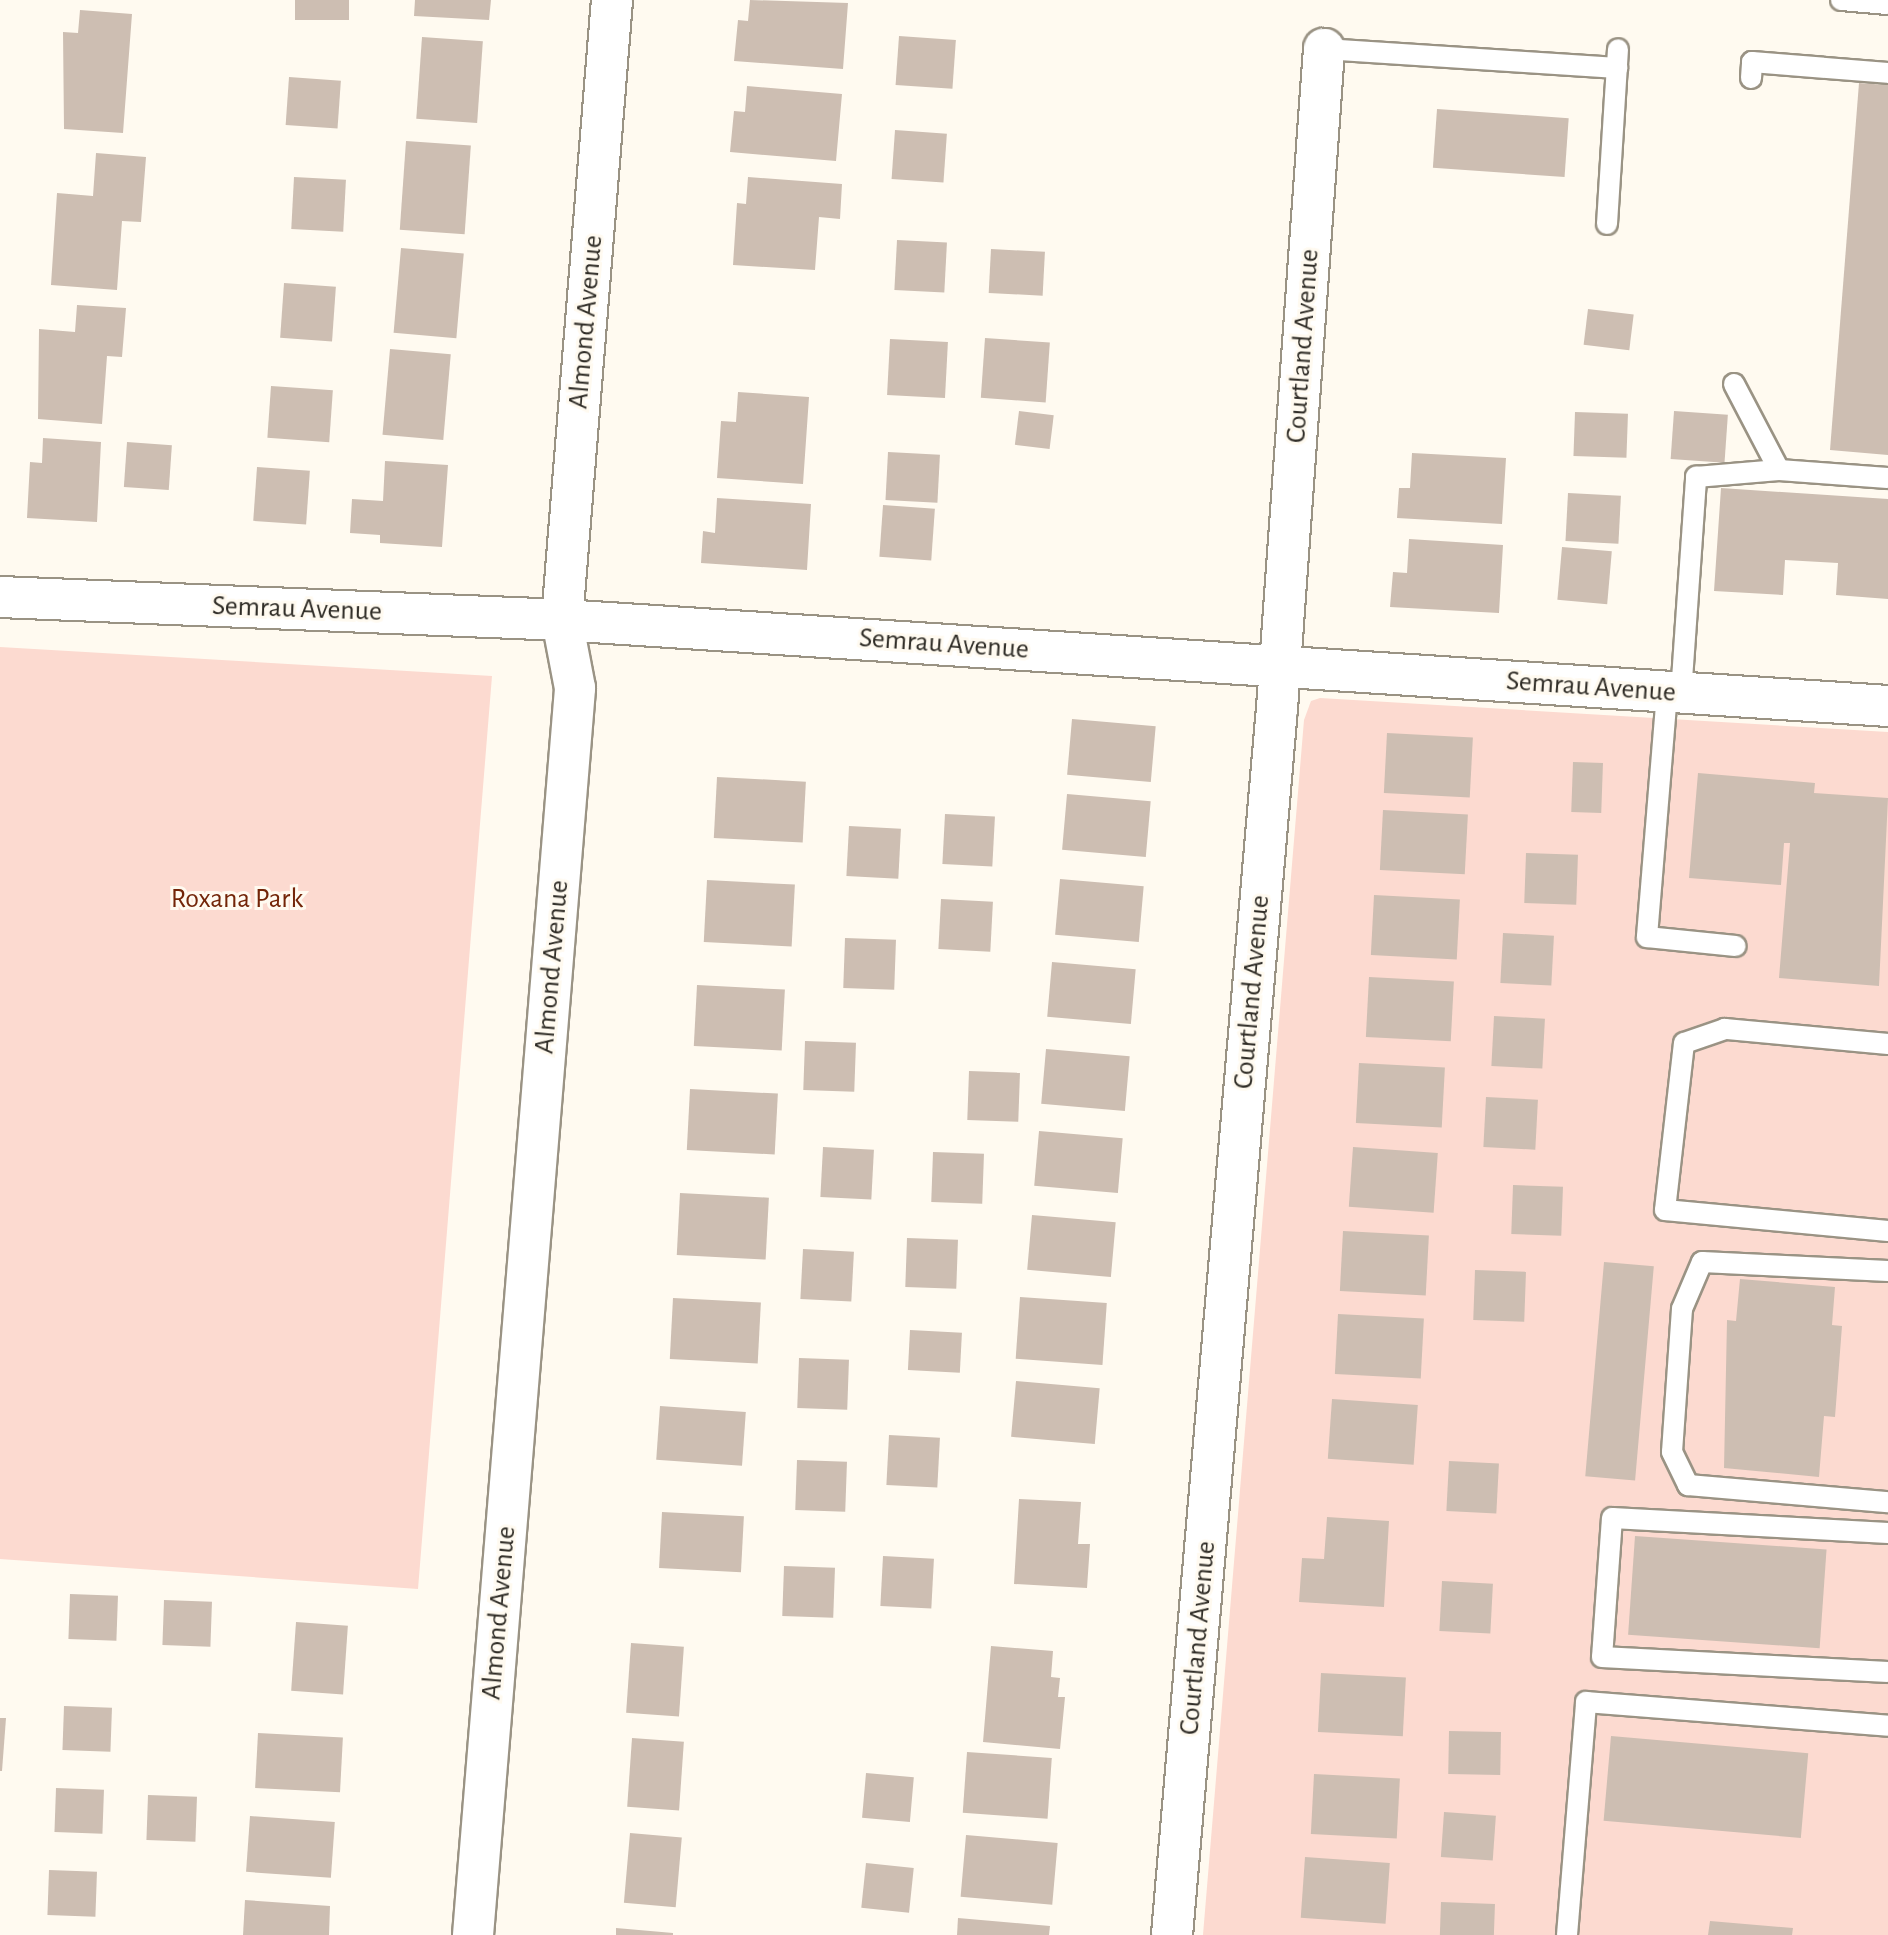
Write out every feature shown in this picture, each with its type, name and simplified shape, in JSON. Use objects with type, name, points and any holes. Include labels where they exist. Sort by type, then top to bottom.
[{"type":"street","name":"Almond Avenue","points":[[473,1935],[575,688],[562,620],[612,0]]},
{"type":"street","name":"Courtland Avenue","points":[[1172,1935],[1280,665],[1324,49]]},
{"type":"street","name":"Semrau Avenue","points":[[0,597],[562,620],[1888,706]]},
{"type":"lane","points":[[1841,0],[1888,4]]},
{"type":"lane","points":[[1324,49],[1618,58],[1607,224]]},
{"type":"lane","points":[[1751,78],[1752,62],[1888,73]]},
{"type":"lane","points":[[1734,384],[1779,470]]},
{"type":"lane","points":[[1736,946],[1647,937],[1696,477],[1779,470],[1888,478]]},
{"type":"lane","points":[[1888,1044],[1725,1029],[1684,1043],[1665,1210],[1888,1231]]},
{"type":"lane","points":[[1888,1271],[1702,1262],[1682,1309],[1672,1452],[1688,1485],[1888,1502]]},
{"type":"lane","points":[[1888,1533],[1612,1518],[1602,1657],[1888,1672]]},
{"type":"lane","points":[[1567,1935],[1586,1702],[1888,1726]]},
{"type":"green space","name":"Roxana Park","points":[[0,647],[492,676],[418,1589],[0,1559]]},
{"type":"green space","points":[[1320,698],[1888,732],[1888,1935],[1203,1935],[1304,720],[1311,701]]},
{"type":"building","points":[[295,0],[349,0],[349,20],[295,20]]},
{"type":"building","points":[[415,0],[491,0],[489,20],[414,16]]},
{"type":"building","points":[[750,0],[848,3],[843,69],[734,61],[738,20],[748,21]]},
{"type":"building","points":[[80,10],[132,14],[123,133],[64,129],[63,32],[78,33]]},
{"type":"building","points":[[899,36],[956,40],[952,89],[896,85]]},
{"type":"building","points":[[422,37],[483,41],[477,123],[416,119]]},
{"type":"building","points":[[289,77],[341,81],[338,129],[286,125]]},
{"type":"building","points":[[1859,83],[1888,85],[1888,455],[1830,450]]},
{"type":"building","points":[[747,86],[842,94],[836,161],[730,152],[734,111],[745,112]]},
{"type":"building","points":[[1437,109],[1569,118],[1565,177],[1433,168]]},
{"type":"building","points":[[895,130],[947,134],[943,183],[892,179]]},
{"type":"building","points":[[406,141],[471,146],[465,234],[400,230]]},
{"type":"building","points":[[96,153],[146,157],[141,222],[122,221],[117,290],[51,285],[57,193],[93,196]]},
{"type":"building","points":[[294,177],[346,180],[343,232],[291,229]]},
{"type":"building","points":[[748,177],[842,184],[840,219],[819,217],[815,270],[733,265],[737,203],[746,204]]},
{"type":"building","points":[[897,240],[947,243],[944,293],[894,290]]},
{"type":"building","points":[[401,248],[464,253],[456,338],[394,333]]},
{"type":"building","points":[[991,249],[1045,252],[1043,296],[989,293]]},
{"type":"building","points":[[284,283],[336,287],[332,341],[280,338]]},
{"type":"building","points":[[77,305],[126,308],[122,357],[107,356],[102,424],[38,419],[39,329],[75,332]]},
{"type":"building","points":[[1588,309],[1634,315],[1629,350],[1584,345]]},
{"type":"building","points":[[985,338],[1050,343],[1046,402],[981,398]]},
{"type":"building","points":[[890,339],[948,342],[945,398],[887,395]]},
{"type":"building","points":[[390,349],[451,354],[443,440],[383,435]]},
{"type":"building","points":[[271,386],[333,390],[329,442],[267,438]]},
{"type":"building","points":[[738,392],[809,397],[803,484],[717,478],[721,421],[736,422]]},
{"type":"building","points":[[1019,411],[1054,415],[1050,449],[1015,445]]},
{"type":"building","points":[[1674,411],[1728,415],[1725,463],[1671,459]]},
{"type":"building","points":[[1575,412],[1628,414],[1626,458],[1573,456]]},
{"type":"building","points":[[43,438],[101,442],[97,522],[27,518],[30,462],[42,463]]},
{"type":"building","points":[[127,442],[172,445],[169,490],[124,487]]},
{"type":"building","points":[[888,452],[940,455],[937,503],[885,500]]},
{"type":"building","points":[[1412,453],[1506,458],[1502,524],[1397,518],[1399,488],[1410,488]]},
{"type":"building","points":[[385,461],[448,465],[442,547],[380,543],[380,535],[350,533],[352,499],[383,501]]},
{"type":"building","points":[[257,467],[310,471],[306,525],[253,521]]},
{"type":"building","points":[[1721,488],[1888,499],[1888,599],[1836,595],[1838,563],[1785,560],[1783,595],[1714,591]]},
{"type":"building","points":[[1568,493],[1621,496],[1618,544],[1565,541]]},
{"type":"building","points":[[717,498],[811,504],[807,570],[701,563],[703,531],[715,533]]},
{"type":"building","points":[[883,505],[935,509],[931,561],[879,557]]},
{"type":"building","points":[[1409,539],[1503,545],[1499,613],[1390,607],[1393,572],[1407,573]]},
{"type":"building","points":[[1562,547],[1612,551],[1607,604],[1557,600]]},
{"type":"building","points":[[1072,719],[1156,726],[1151,782],[1067,775]]},
{"type":"building","points":[[1387,733],[1473,738],[1470,797],[1384,793]]},
{"type":"building","points":[[1573,762],[1603,763],[1601,813],[1571,812]]},
{"type":"building","points":[[1698,773],[1815,783],[1814,793],[1888,798],[1879,986],[1779,978],[1790,843],[1784,843],[1781,885],[1689,878]]},
{"type":"building","points":[[717,777],[806,782],[803,843],[714,838]]},
{"type":"building","points":[[1067,794],[1151,801],[1146,857],[1062,850]]},
{"type":"building","points":[[1383,810],[1468,814],[1465,874],[1380,870]]},
{"type":"building","points":[[945,814],[995,817],[992,867],[942,864]]},
{"type":"building","points":[[849,826],[901,829],[898,879],[846,876]]},
{"type":"building","points":[[1526,853],[1578,855],[1576,905],[1524,903]]},
{"type":"building","points":[[1060,879],[1144,886],[1139,942],[1055,935]]},
{"type":"building","points":[[707,880],[795,885],[792,947],[704,942]]},
{"type":"building","points":[[1374,895],[1460,900],[1457,959],[1371,955]]},
{"type":"building","points":[[941,899],[993,902],[990,952],[938,949]]},
{"type":"building","points":[[1503,933],[1554,936],[1551,986],[1500,983]]},
{"type":"building","points":[[845,938],[896,940],[894,990],[843,988]]},
{"type":"building","points":[[1052,962],[1136,969],[1131,1024],[1047,1017]]},
{"type":"building","points":[[1369,977],[1454,981],[1451,1041],[1366,1037]]},
{"type":"building","points":[[697,985],[785,990],[782,1051],[694,1046]]},
{"type":"building","points":[[1494,1016],[1545,1019],[1542,1069],[1491,1066]]},
{"type":"building","points":[[805,1041],[856,1043],[854,1092],[803,1090]]},
{"type":"building","points":[[1046,1049],[1130,1056],[1125,1111],[1041,1104]]},
{"type":"building","points":[[1359,1063],[1445,1068],[1442,1127],[1356,1123]]},
{"type":"building","points":[[969,1071],[1020,1073],[1018,1122],[967,1120]]},
{"type":"building","points":[[690,1089],[778,1094],[775,1155],[687,1150]]},
{"type":"building","points":[[1486,1097],[1538,1100],[1535,1150],[1483,1147]]},
{"type":"building","points":[[1039,1131],[1123,1138],[1118,1193],[1034,1186]]},
{"type":"building","points":[[823,1147],[874,1150],[871,1200],[820,1197]]},
{"type":"building","points":[[1353,1147],[1438,1153],[1434,1213],[1349,1207]]},
{"type":"building","points":[[933,1152],[984,1154],[982,1204],[931,1202]]},
{"type":"building","points":[[1513,1185],[1563,1187],[1561,1236],[1511,1234]]},
{"type":"building","points":[[680,1193],[769,1198],[766,1260],[677,1255]]},
{"type":"building","points":[[1032,1215],[1116,1222],[1111,1277],[1027,1270]]},
{"type":"building","points":[[1343,1231],[1429,1236],[1426,1295],[1340,1291]]},
{"type":"building","points":[[907,1238],[958,1240],[956,1289],[905,1287]]},
{"type":"building","points":[[803,1249],[854,1252],[851,1302],[800,1299]]},
{"type":"building","points":[[1604,1262],[1654,1266],[1635,1481],[1585,1476]]},
{"type":"building","points":[[1475,1270],[1526,1272],[1524,1322],[1473,1320]]},
{"type":"building","points":[[1740,1279],[1835,1287],[1832,1325],[1842,1326],[1835,1417],[1824,1416],[1819,1477],[1724,1468],[1727,1320],[1736,1321]]},
{"type":"building","points":[[1020,1297],[1107,1303],[1102,1365],[1016,1359]]},
{"type":"building","points":[[673,1298],[761,1303],[758,1364],[670,1359]]},
{"type":"building","points":[[1338,1314],[1424,1319],[1421,1378],[1335,1374]]},
{"type":"building","points":[[910,1330],[962,1333],[960,1373],[908,1370]]},
{"type":"building","points":[[799,1358],[849,1360],[847,1410],[797,1408]]},
{"type":"building","points":[[1016,1381],[1100,1388],[1095,1444],[1011,1437]]},
{"type":"building","points":[[1332,1399],[1418,1405],[1414,1465],[1328,1459]]},
{"type":"building","points":[[660,1406],[746,1412],[742,1466],[656,1460]]},
{"type":"building","points":[[889,1435],[940,1438],[937,1488],[886,1485]]},
{"type":"building","points":[[797,1460],[847,1462],[845,1512],[795,1510]]},
{"type":"building","points":[[1449,1461],[1499,1464],[1496,1514],[1446,1511]]},
{"type":"building","points":[[1019,1499],[1081,1502],[1078,1544],[1090,1544],[1087,1588],[1014,1584]]},
{"type":"building","points":[[662,1512],[744,1516],[741,1572],[659,1568]]},
{"type":"building","points":[[1327,1517],[1389,1521],[1384,1607],[1299,1602],[1302,1558],[1324,1559]]},
{"type":"building","points":[[1635,1536],[1827,1549],[1820,1648],[1628,1635]]},
{"type":"building","points":[[883,1556],[934,1559],[931,1609],[880,1606]]},
{"type":"building","points":[[784,1566],[835,1568],[833,1618],[782,1616]]},
{"type":"building","points":[[1442,1581],[1493,1584],[1490,1634],[1439,1631]]},
{"type":"building","points":[[70,1594],[118,1596],[116,1641],[68,1639]]},
{"type":"building","points":[[164,1600],[212,1602],[210,1647],[162,1645]]},
{"type":"building","points":[[296,1622],[348,1626],[343,1694],[291,1691]]},
{"type":"building","points":[[631,1643],[684,1647],[679,1717],[626,1713]]},
{"type":"building","points":[[991,1646],[1053,1651],[1051,1677],[1060,1678],[1058,1697],[1065,1697],[1060,1749],[983,1742]]},
{"type":"building","points":[[1321,1673],[1406,1677],[1403,1736],[1318,1732]]},
{"type":"building","points":[[64,1706],[112,1708],[110,1752],[62,1750]]},
{"type":"building","points":[[0,1718],[6,1718],[2,1771],[0,1771]]},
{"type":"building","points":[[1449,1731],[1501,1732],[1500,1775],[1448,1774]]},
{"type":"building","points":[[258,1733],[343,1737],[340,1792],[255,1788]]},
{"type":"building","points":[[1611,1736],[1808,1753],[1801,1838],[1604,1821]]},
{"type":"building","points":[[632,1738],[684,1742],[679,1810],[627,1807]]},
{"type":"building","points":[[967,1752],[1052,1758],[1048,1819],[963,1813]]},
{"type":"building","points":[[866,1773],[914,1777],[910,1822],[862,1818]]},
{"type":"building","points":[[1314,1774],[1400,1779],[1397,1838],[1311,1834]]},
{"type":"building","points":[[56,1788],[104,1790],[102,1834],[54,1832]]},
{"type":"building","points":[[148,1795],[197,1797],[195,1842],[146,1840]]},
{"type":"building","points":[[1444,1812],[1496,1816],[1493,1861],[1441,1857]]},
{"type":"building","points":[[250,1816],[335,1822],[331,1878],[246,1872]]},
{"type":"building","points":[[630,1833],[682,1838],[676,1907],[624,1903]]},
{"type":"building","points":[[966,1835],[1058,1843],[1052,1905],[961,1897]]},
{"type":"building","points":[[1305,1857],[1390,1863],[1386,1924],[1301,1918]]},
{"type":"building","points":[[866,1863],[914,1868],[909,1913],[861,1908]]},
{"type":"building","points":[[49,1870],[97,1872],[95,1917],[47,1915]]},
{"type":"building","points":[[245,1900],[330,1906],[329,1935],[243,1935]]},
{"type":"building","points":[[1441,1902],[1495,1904],[1494,1935],[1440,1935]]},
{"type":"building","points":[[958,1918],[1050,1926],[1049,1935],[957,1935]]},
{"type":"building","points":[[1710,1921],[1793,1928],[1792,1935],[1708,1935]]},
{"type":"building","points":[[616,1928],[673,1933],[673,1935],[616,1935]]}]
